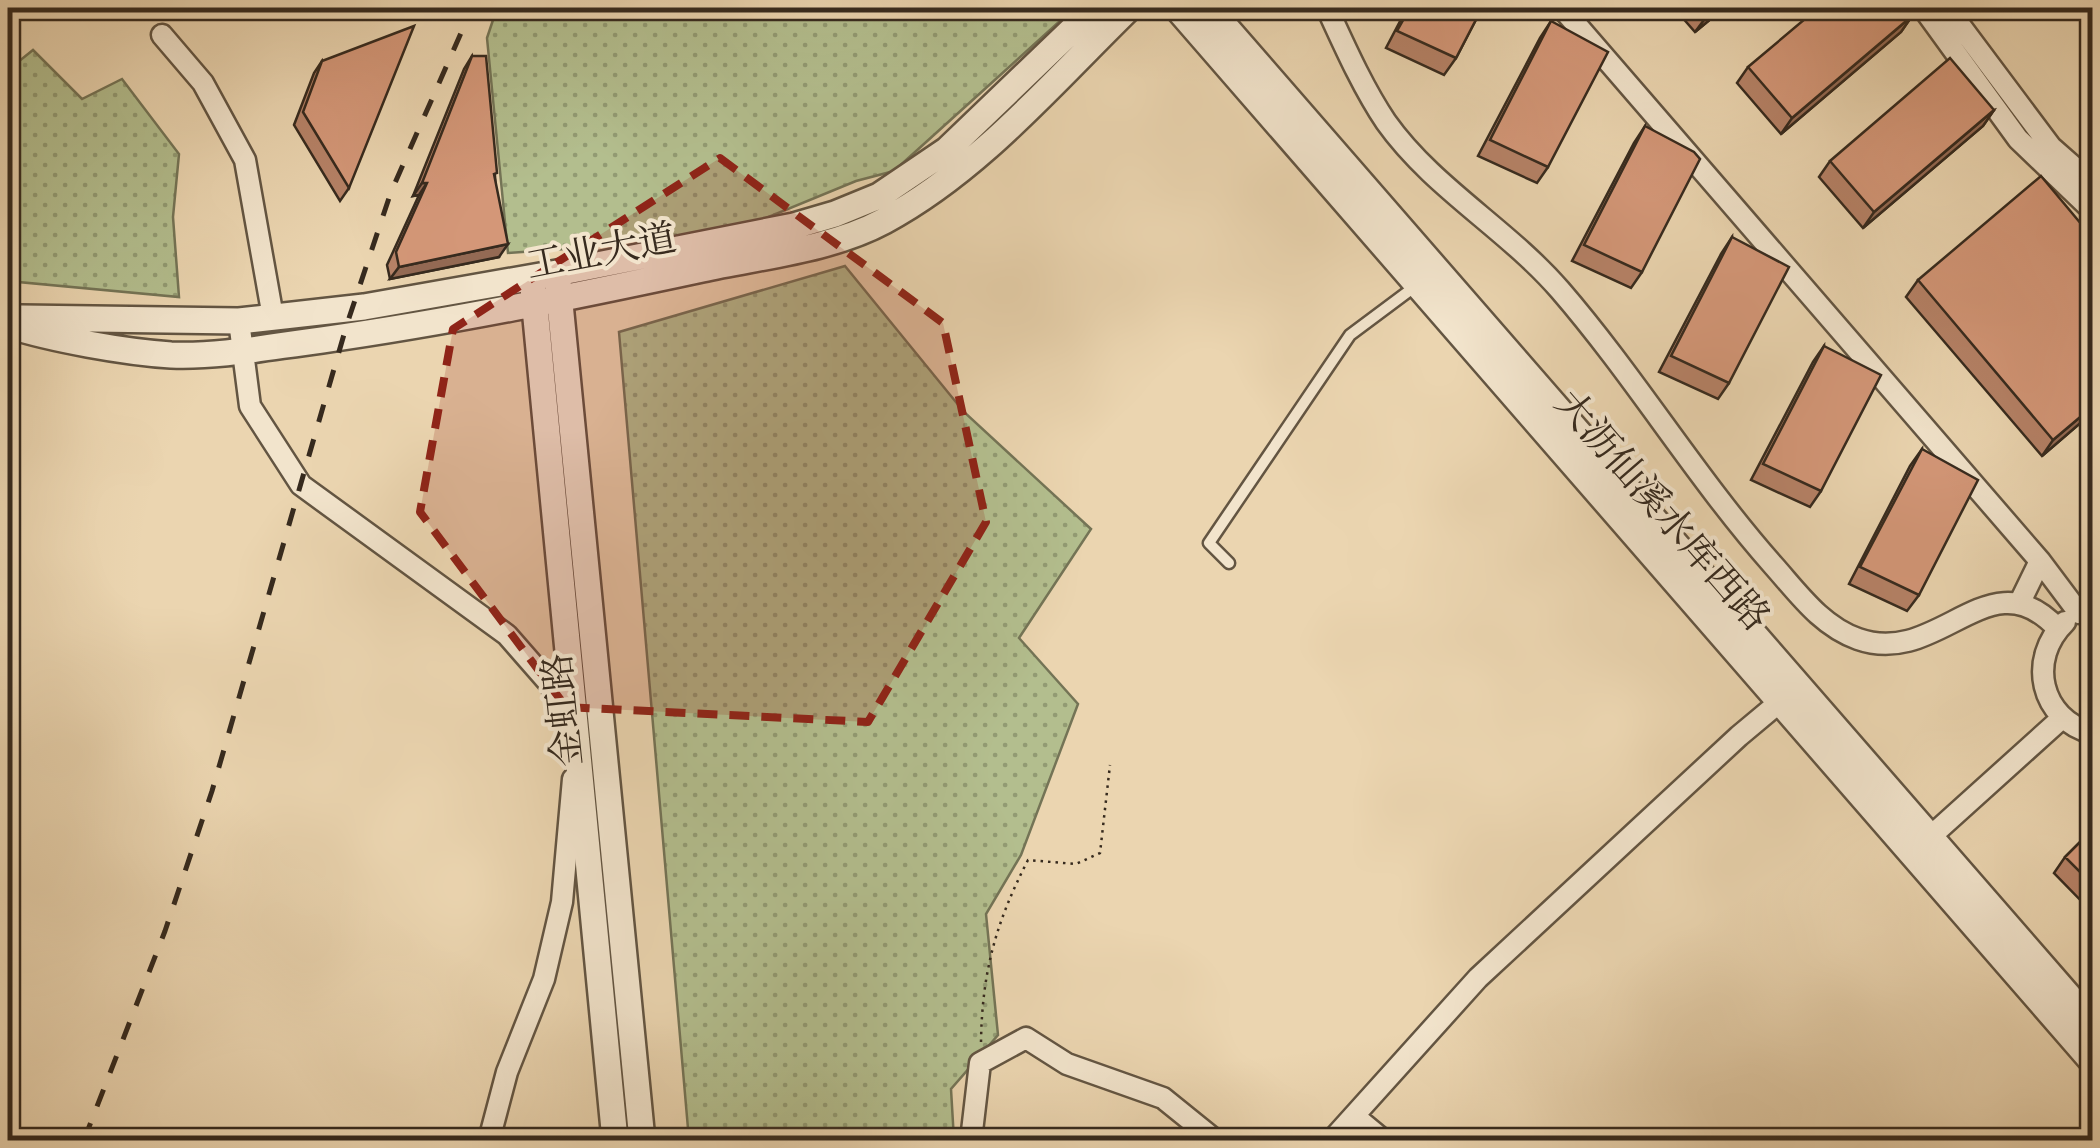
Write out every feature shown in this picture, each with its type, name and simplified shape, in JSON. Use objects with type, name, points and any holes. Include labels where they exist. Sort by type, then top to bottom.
[{"type":"street","name":"工业大道","points":[[8,326],[36,334],[172,355],[242,350],[379,332],[794,226],[879,196],[947,150],[1095,8]]},
{"type":"street","name":"工业大道","points":[[546,288],[834,240],[880,223],[923,198],[966,164],[1129,8]]},
{"type":"street","name":"大沥仙溪水库西路","points":[[1178,8],[1428,277],[1790,694],[1921,845],[2092,1061]]},
{"type":"street","points":[[1209,8],[1428,277]]},
{"type":"street","points":[[1327,8],[1384,120],[1422,168],[1507,235],[1559,289],[1621,365],[1729,516],[1820,618],[1859,640],[1902,645],[1949,626],[1973,609],[2000,602],[2042,612],[2058,629]]},
{"type":"street","points":[[1562,8],[2086,612],[2058,629],[2049,641],[2042,661],[2042,682],[2062,718],[2092,733]]},
{"type":"street","points":[[1923,8],[2018,140],[2092,210]]},
{"type":"street","points":[[1947,8],[2051,146],[2092,184]]},
{"type":"street","points":[[162,35],[203,83],[245,160],[273,317]]},
{"type":"street","points":[[8,312],[23,319],[238,321],[546,288]]},
{"type":"street","name":"金虹路","points":[[546,288],[616,1140]]},
{"type":"street","name":"金虹路","points":[[546,288],[642,1140]]},
{"type":"street","points":[[238,321],[250,406],[301,485],[507,635],[549,683],[563,707],[576,752],[562,902],[544,979],[507,1072],[489,1140]]},
{"type":"street","points":[[2019,604],[2040,561]]},
{"type":"street","points":[[1332,1140],[1478,978],[1790,694]]},
{"type":"street","points":[[2062,718],[1921,845],[2092,1023]]},
{"type":"street","points":[[971,1140],[980,1064],[1026,1038],[1067,1064],[1163,1098],[1215,1140]]},
{"type":"street","points":[[1354,1116],[1383,1140]]},
{"type":"lane","points":[[1230,564],[1210,543],[1350,335],[1428,277]]},
{"type":"path","points":[[980,1064],[982,991],[1004,907],[1028,860],[1076,864],[1100,853],[1110,764]]},
{"type":"highlighted area","points":[[720,158],[943,323],[986,522],[868,722],[566,707],[420,512],[453,329]]},
{"type":"green space","points":[[497,8],[1068,8],[1060,21],[894,171],[856,181],[737,230],[684,239],[636,237],[579,248],[508,253],[487,38]]},
{"type":"green space","points":[[33,50],[82,99],[122,79],[179,154],[173,217],[179,297],[8,281],[8,70]]},
{"type":"green space","points":[[845,266],[964,412],[1091,529],[1019,638],[1078,704],[1021,855],[986,914],[998,1035],[951,1089],[954,1140],[689,1140],[619,332]]},
{"type":"building","points":[[1410,8],[1482,8],[1456,58],[1397,31]]},
{"type":"building","points":[[1699,8],[1717,8],[1707,16]]},
{"type":"building","points":[[1818,8],[1905,8],[1912,16],[1792,118],[1748,67]]},
{"type":"building","points":[[1551,21],[1608,52],[1548,167],[1490,140]]},
{"type":"building","points":[[414,26],[349,188],[303,112],[322,61]]},
{"type":"building","points":[[472,56],[486,56],[497,173],[494,174],[508,244],[399,267],[396,252],[427,183],[422,183]]},
{"type":"building","points":[[1950,58],[1994,110],[1874,212],[1830,161]]},
{"type":"building","points":[[1645,126],[1700,159],[1642,272],[1584,245]]},
{"type":"building","points":[[2041,176],[2092,237],[2092,407],[2053,440],[1918,280]]},
{"type":"building","points":[[1732,237],[1789,267],[1729,383],[1671,356]]},
{"type":"building","points":[[1824,346],[1881,375],[1821,491],[1763,464]]},
{"type":"building","points":[[1922,449],[1978,480],[1919,595],[1860,567]]},
{"type":"building","points":[[2092,830],[2092,884],[2065,857]]},
{"type":"railway","points":[[84,1140],[165,931],[212,791],[347,324],[391,192],[472,8]]}]
